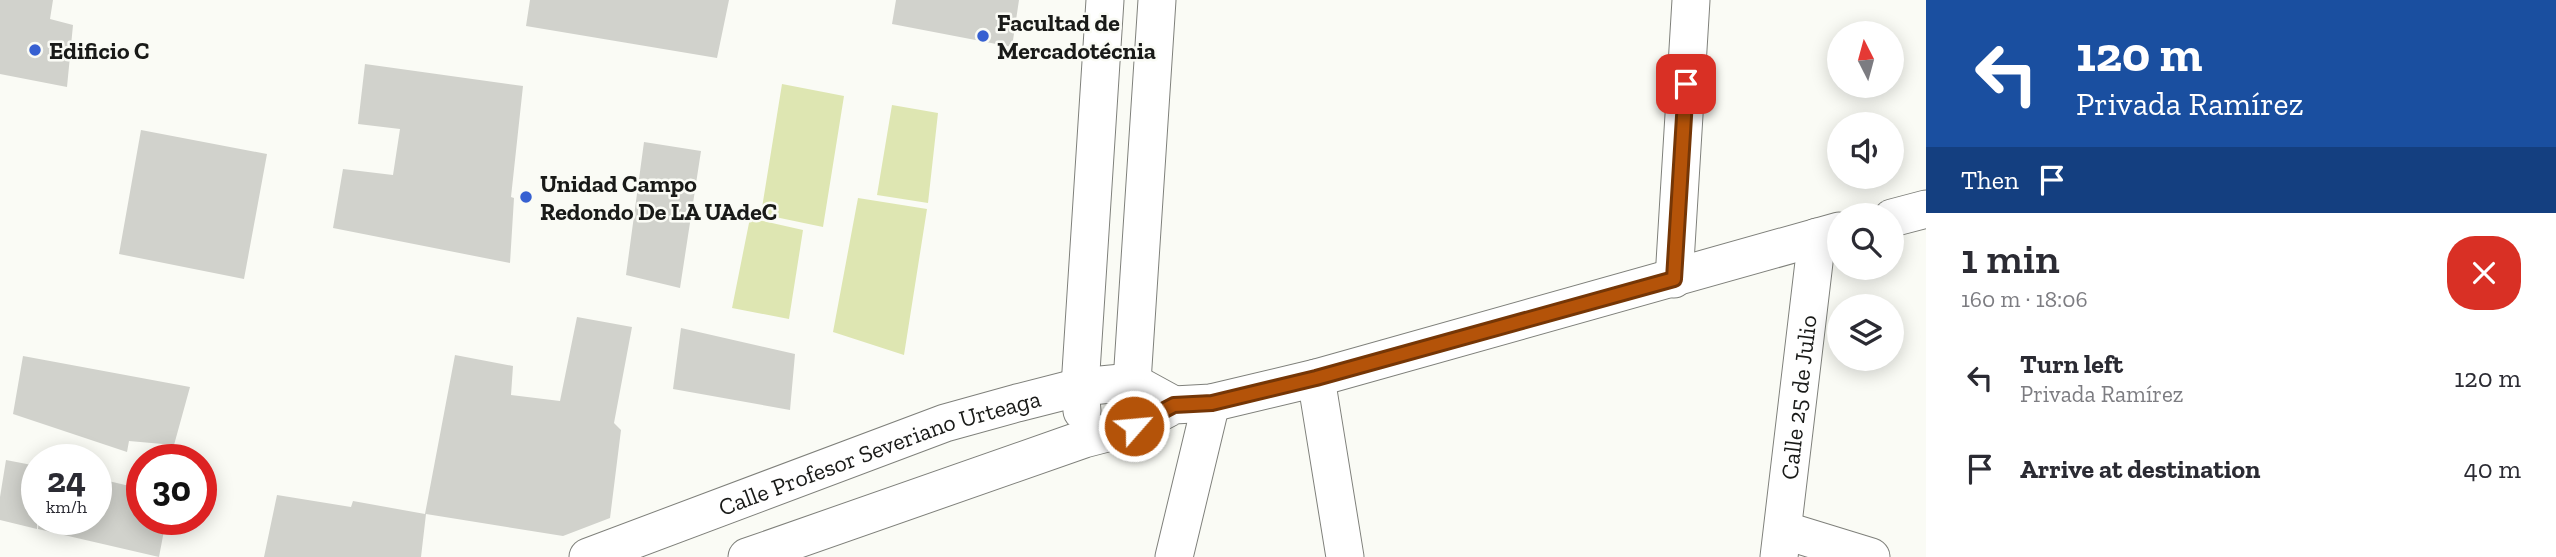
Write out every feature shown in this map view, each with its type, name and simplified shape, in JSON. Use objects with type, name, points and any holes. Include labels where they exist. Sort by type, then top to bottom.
[{"type":"street","points":[[1084,439],[1080,387],[1105,0]]},
{"type":"street","points":[[1134,426],[1132,382],[1157,0]]},
{"type":"street","points":[[1674,279],[1691,0]]},
{"type":"street","points":[[1904,215],[1926,209]]},
{"type":"street","points":[[747,557],[1084,439],[1134,426],[1174,405],[1212,403],[1316,378],[1827,234]]},
{"type":"street","name":"Calle 25 de Julio","points":[[1781,543],[1827,241]]},
{"type":"street","points":[[1316,378],[1345,557]]},
{"type":"street","points":[[1132,382],[1174,405]]},
{"type":"street","name":"Calle Profesor Severiano Urteaga","points":[[588,557],[945,424],[1080,387],[1132,382]]},
{"type":"street","points":[[1174,557],[1212,403]]},
{"type":"street","points":[[1781,543],[1871,557]]},
{"type":"green space","points":[[782,84],[844,96],[823,227],[761,214]]},
{"type":"green space","points":[[892,105],[938,113],[928,203],[877,195]]},
{"type":"green space","points":[[858,198],[927,209],[904,355],[833,332]]},
{"type":"green space","points":[[750,218],[803,230],[789,319],[732,308]]},
{"type":"building","name":"Edificio C","points":[[0,0],[53,0],[50,19],[73,25],[67,87],[0,74]]},
{"type":"building","points":[[530,0],[729,0],[717,58],[526,26]]},
{"type":"building","name":"Facultad de Mercadotécnia","points":[[896,0],[1019,0],[1012,47],[892,24]]},
{"type":"building","points":[[365,64],[523,86],[511,197],[514,198],[510,263],[333,228],[343,169],[393,175],[400,129],[358,124]]},
{"type":"building","points":[[141,130],[267,154],[244,279],[119,254]]},
{"type":"building","points":[[644,142],[701,151],[680,288],[626,275]]},
{"type":"building","points":[[577,317],[632,327],[614,423],[621,430],[610,518],[563,536],[426,514],[421,557],[264,557],[277,495],[351,507],[353,501],[425,514],[455,355],[513,366],[511,395],[560,401]]},
{"type":"building","points":[[681,328],[795,354],[790,410],[673,389]]},
{"type":"building","points":[[23,356],[190,387],[174,444],[129,441],[126,452],[112,447],[112,444],[103,444],[13,414]]},
{"type":"building","points":[[6,460],[21,463],[21,525],[0,520],[0,497]]},
{"type":"building","points":[[112,482],[126,485],[126,535],[163,535],[159,557],[64,535],[112,535]]},
{"type":"place","name":"Facultad de Mercadotécnia","points":[[983,36]]},
{"type":"place","name":"Edificio C","points":[[35,50]]},
{"type":"place","name":"Unidad Campo Redondo De LA UAdeC","points":[[526,197]]},
{"type":"route","points":[[1134,426],[1174,405],[1212,403],[1316,378],[1674,279],[1686,84]]}]
